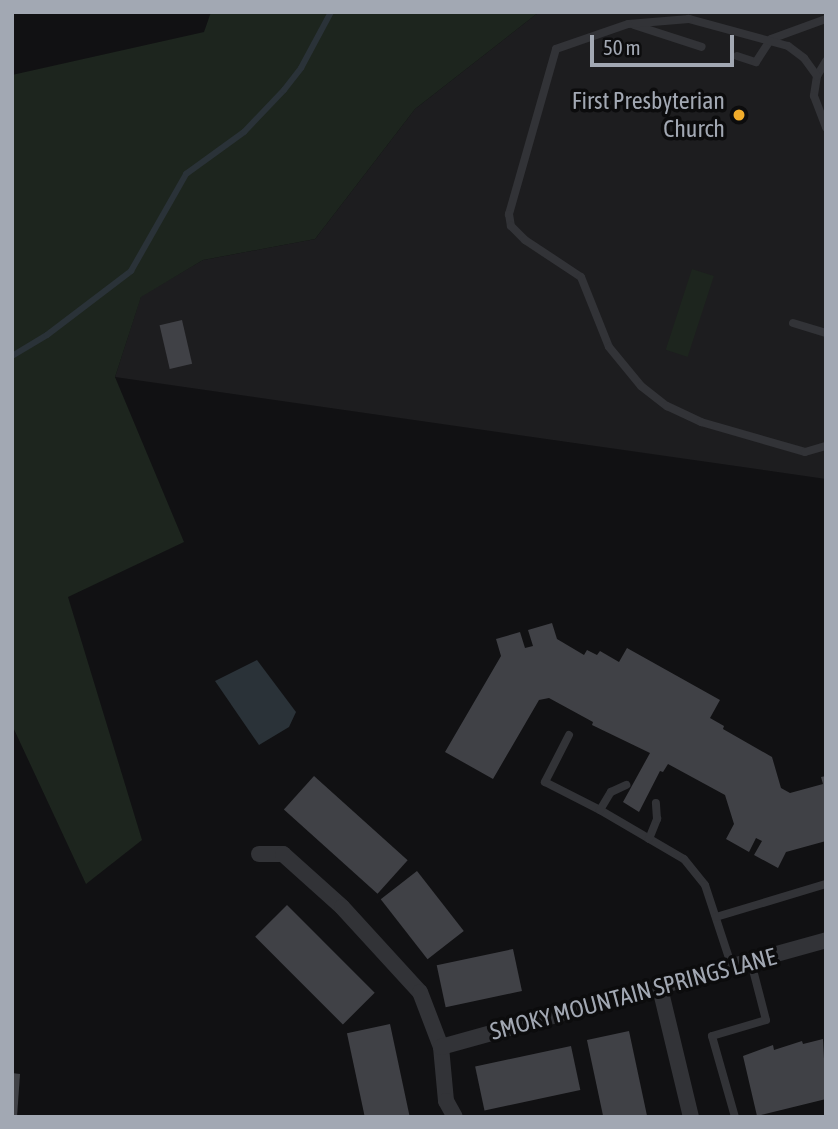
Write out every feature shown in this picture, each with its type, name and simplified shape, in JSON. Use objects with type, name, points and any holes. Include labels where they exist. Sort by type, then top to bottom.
[{"type":"street","points":[[258,855],[283,854],[342,907],[420,992],[441,1047],[446,1101],[455,1117]]},
{"type":"street","name":"SMOKY MOUNTAIN SPRINGS LANE","points":[[441,1047],[826,940]]},
{"type":"street","points":[[660,988],[691,1117]]},
{"type":"lane","points":[[689,19],[703,12]]},
{"type":"lane","points":[[817,76],[803,58],[788,46],[771,39],[689,19],[628,23],[556,49],[509,214],[511,226],[525,240],[581,276],[609,347],[641,386],[667,406],[701,422],[805,452],[826,446]]},
{"type":"lane","points":[[737,56],[756,62],[771,39],[826,19]]},
{"type":"lane","points":[[628,23],[702,47]]},
{"type":"lane","points":[[826,61],[817,76],[814,96],[826,128]]},
{"type":"lane","points":[[793,323],[826,333]]},
{"type":"lane","points":[[569,735],[545,782],[600,810],[684,859],[705,885],[732,967]]},
{"type":"lane","points":[[600,810],[611,792],[626,785]]},
{"type":"lane","points":[[649,839],[657,819],[656,803]]},
{"type":"lane","points":[[716,917],[826,884]]},
{"type":"lane","points":[[735,1117],[712,1036],[766,1020],[751,962]]},
{"type":"shaded area","points":[[211,12],[539,12],[415,109],[315,239],[203,260],[141,297],[115,377],[184,542],[68,597],[142,840],[86,884],[12,725],[12,75],[204,32]]},
{"type":"shaded area","points":[[539,12],[826,12],[826,479],[115,377],[141,296],[203,260],[315,239],[415,109]]},
{"type":"shaded area","points":[[692,269],[714,276],[688,357],[666,350]]},
{"type":"shaded area","points":[[257,660],[296,712],[289,727],[259,745],[215,681]]},
{"type":"building","points":[[182,320],[192,364],[170,369],[160,325]]},
{"type":"building","points":[[552,623],[557,639],[584,655],[587,650],[597,655],[600,651],[619,662],[627,648],[720,700],[710,718],[724,726],[723,729],[772,757],[781,788],[790,793],[823,784],[821,777],[826,776],[826,841],[786,852],[778,868],[754,855],[762,841],[756,838],[749,852],[726,839],[734,824],[725,795],[668,764],[663,772],[660,771],[639,812],[623,802],[650,753],[592,725],[593,722],[549,698],[539,700],[493,779],[445,752],[501,656],[496,639],[520,632],[525,648],[533,646],[528,630]]},
{"type":"building","points":[[314,776],[408,860],[378,894],[284,809]]},
{"type":"building","points":[[417,871],[464,931],[428,959],[381,899]]},
{"type":"building","points":[[287,905],[375,993],[343,1025],[255,937]]},
{"type":"building","points":[[513,949],[522,991],[446,1007],[437,965]]},
{"type":"building","points":[[390,1024],[410,1117],[365,1117],[347,1033]]},
{"type":"building","points":[[629,1031],[647,1117],[603,1117],[587,1040]]},
{"type":"building","points":[[823,1039],[826,1099],[757,1116],[743,1056],[773,1045],[774,1050],[802,1041],[803,1044]]},
{"type":"building","points":[[571,1046],[580,1090],[484,1110],[475,1066]]},
{"type":"building","points":[[12,1073],[20,1074],[17,1117],[12,1117]]},
{"type":"waterway","points":[[12,356],[47,335],[131,271],[186,174],[244,132],[284,90],[301,68],[331,12]]},
{"type":"place","name":"First Presbyterian Church","points":[[739,115]]}]
